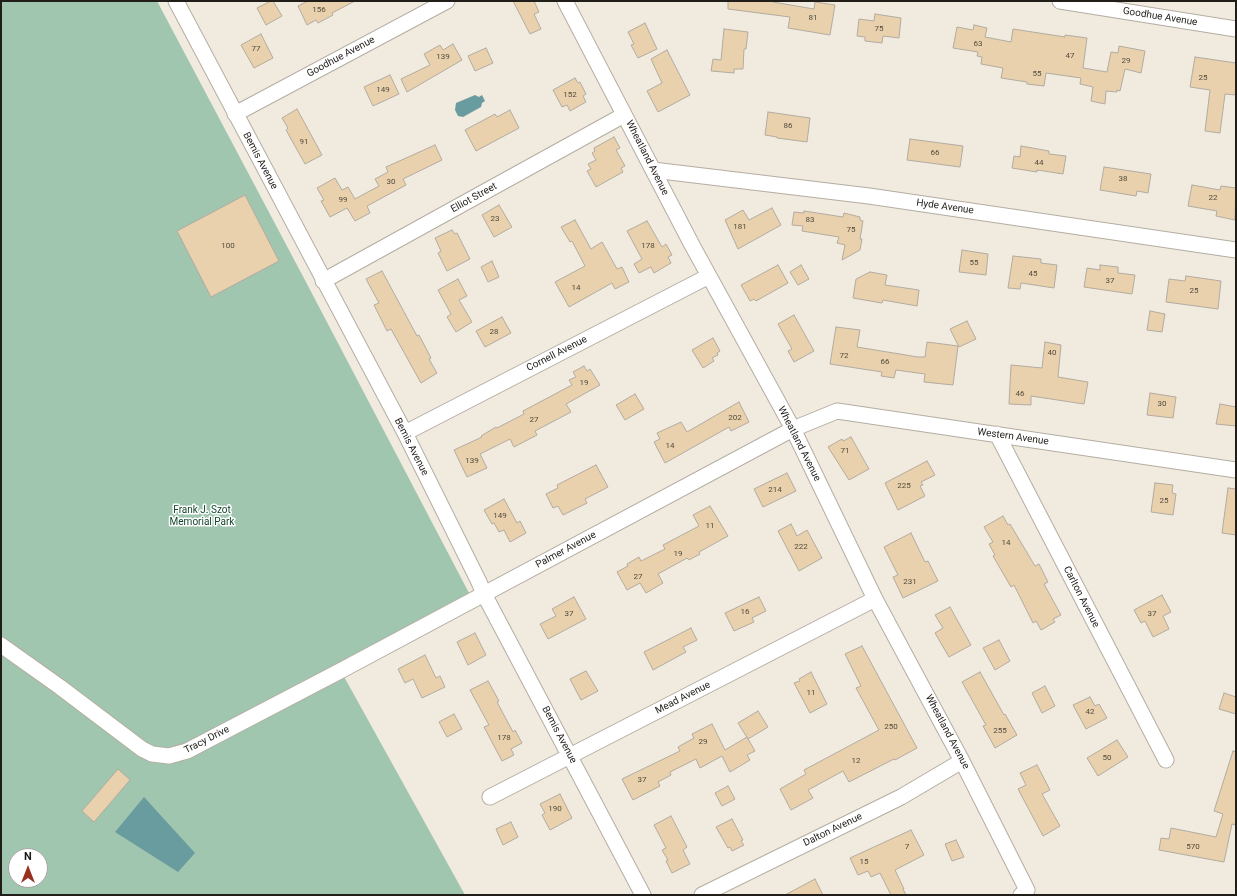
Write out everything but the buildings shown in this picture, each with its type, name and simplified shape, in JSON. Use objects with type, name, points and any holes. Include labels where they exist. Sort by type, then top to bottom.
[{"type":"street","name":"Bemis Avenue","points":[[176,1],[323,281],[405,433],[484,594],[643,895]]},
{"type":"street","name":"Goodhue Avenue","points":[[235,114],[447,1]]},
{"type":"street","name":"Wheatland Avenue","points":[[565,1],[652,170],[793,429],[875,599],[962,761],[1024,893]]},
{"type":"street","name":"Goodhue Avenue","points":[[1060,1],[1236,29]]},
{"type":"street","name":"Elliot Street","points":[[323,281],[624,115]]},
{"type":"street","name":"Hyde Avenue","points":[[652,170],[877,198],[1236,250]]},
{"type":"street","name":"Cornell Avenue","points":[[405,433],[709,276]]},
{"type":"street","name":"Western Avenue","points":[[793,429],[836,411],[1236,470]]},
{"type":"street","name":"Palmer Avenue","points":[[340,671],[793,429]]},
{"type":"street","name":"Carlton Avenue","points":[[997,434],[1166,760]]},
{"type":"street","name":"Mead Avenue","points":[[490,797],[875,599]]},
{"type":"street","name":"Tracy Drive","points":[[1,645],[60,687],[133,743],[152,754],[161,756],[176,755],[187,751],[340,671]]},
{"type":"street","name":"Dalton Avenue","points":[[702,895],[901,797],[962,761]]},
{"type":"green space","name":"Frank J. Szot Memorial Park","points":[[1,1],[157,1],[469,593],[337,664],[465,895],[1,895]]},
{"type":"water","points":[[475,95],[479,97],[482,95],[485,101],[482,103],[481,107],[463,117],[458,116],[455,110],[456,103]]},
{"type":"water","points":[[144,797],[195,853],[178,872],[115,832]]}]
